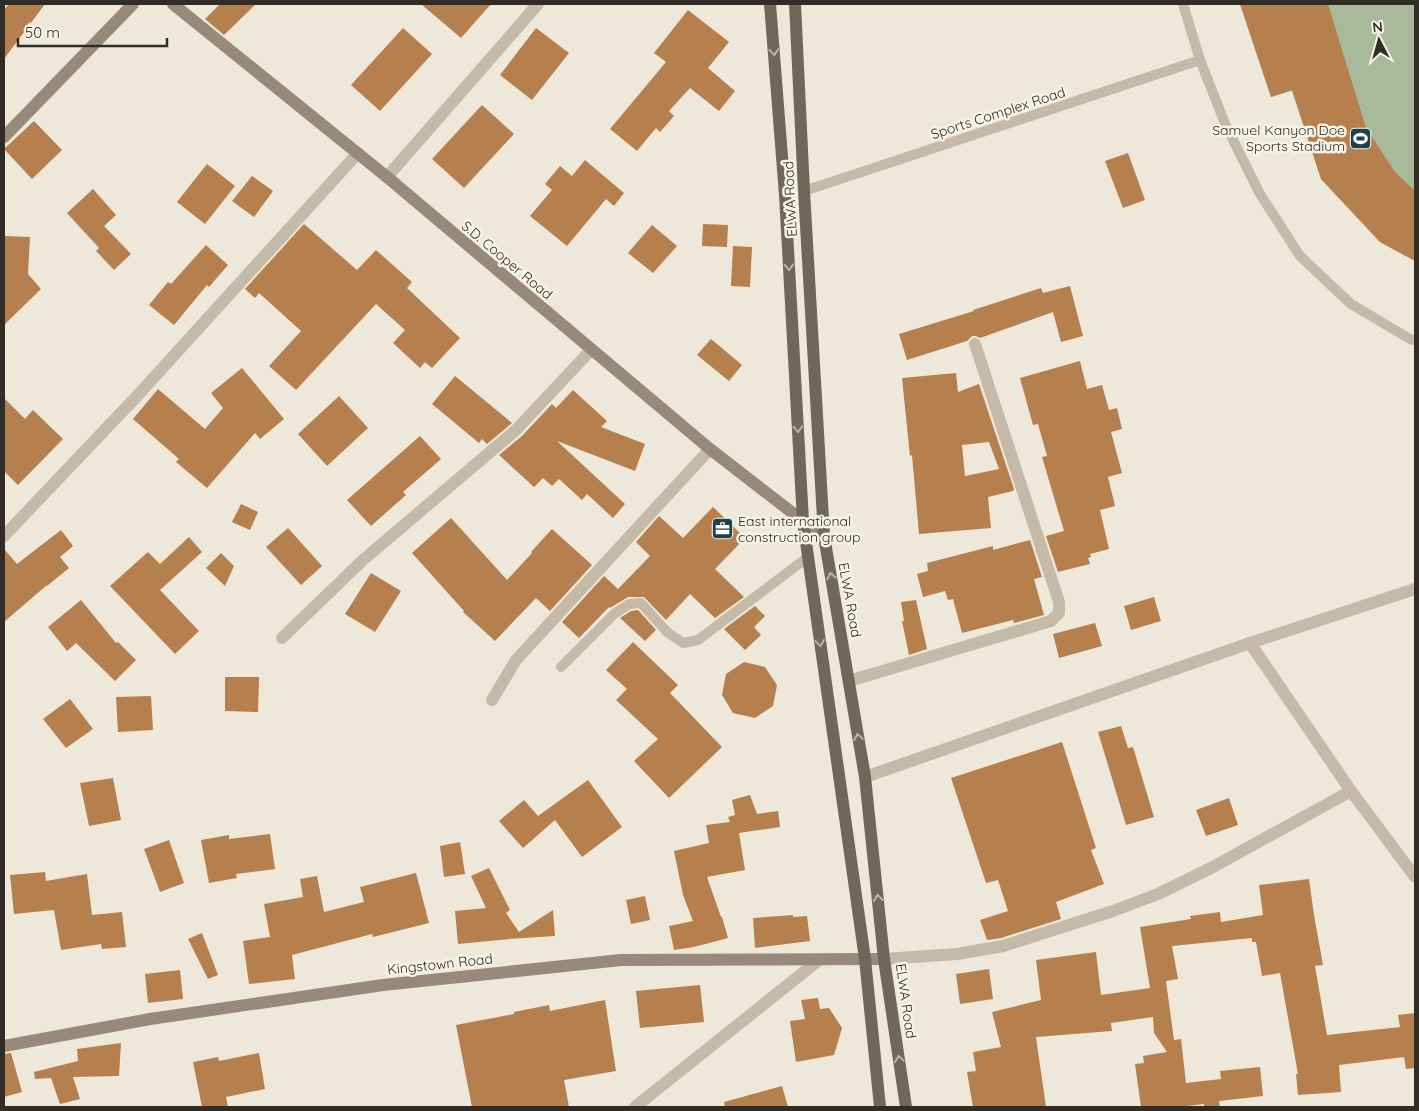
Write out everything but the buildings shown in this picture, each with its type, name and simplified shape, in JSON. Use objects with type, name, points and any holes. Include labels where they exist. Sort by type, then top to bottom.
[{"type":"main road","name":"ELWA Road","points":[[770,4],[785,205],[803,521],[865,959],[880,1107]]},
{"type":"main road","name":"ELWA Road","points":[[795,4],[824,536],[865,778],[884,959],[906,1107]]},
{"type":"street","points":[[4,137],[133,4]]},
{"type":"street","name":"S.D. Cooper Road","points":[[173,4],[387,177],[710,449],[824,536]]},
{"type":"street","points":[[387,177],[538,4]]},
{"type":"street","points":[[4,536],[138,395],[358,153]]},
{"type":"street","points":[[849,681],[1051,621],[1059,613],[1060,602],[975,344]]},
{"type":"street","points":[[282,638],[363,560],[516,430],[591,350]]},
{"type":"street","points":[[492,700],[516,660],[710,449]]},
{"type":"street","points":[[865,778],[1250,643],[1415,589]]},
{"type":"street","points":[[1250,643],[1351,792],[1415,878]]},
{"type":"street","points":[[884,959],[957,954],[1003,946],[1113,911],[1158,894],[1211,868],[1351,792]]},
{"type":"street","name":"Kingstown Road","points":[[4,1046],[150,1019],[383,985],[621,960],[884,959]]},
{"type":"street","points":[[635,1107],[820,960]]},
{"type":"lane","points":[[1184,4],[1200,60],[1226,126],[1260,194],[1300,256],[1351,304],[1410,339],[1415,340]]},
{"type":"lane","name":"Sports Complex Road","points":[[804,191],[1200,60]]},
{"type":"lane","points":[[561,667],[614,614],[629,604],[641,603],[666,632],[682,642],[698,640],[808,557]]},
{"type":"green space","name":"Samuel Kanyon Doe Sports Stadium","points":[[1240,4],[1415,4],[1415,261],[1380,242],[1321,179],[1292,91],[1271,97]]},
{"type":"place","name":"Samuel Kanyon Doe Sports Stadium","points":[[1361,138]]},
{"type":"place","name":"East international construction group","points":[[722,529]]}]
